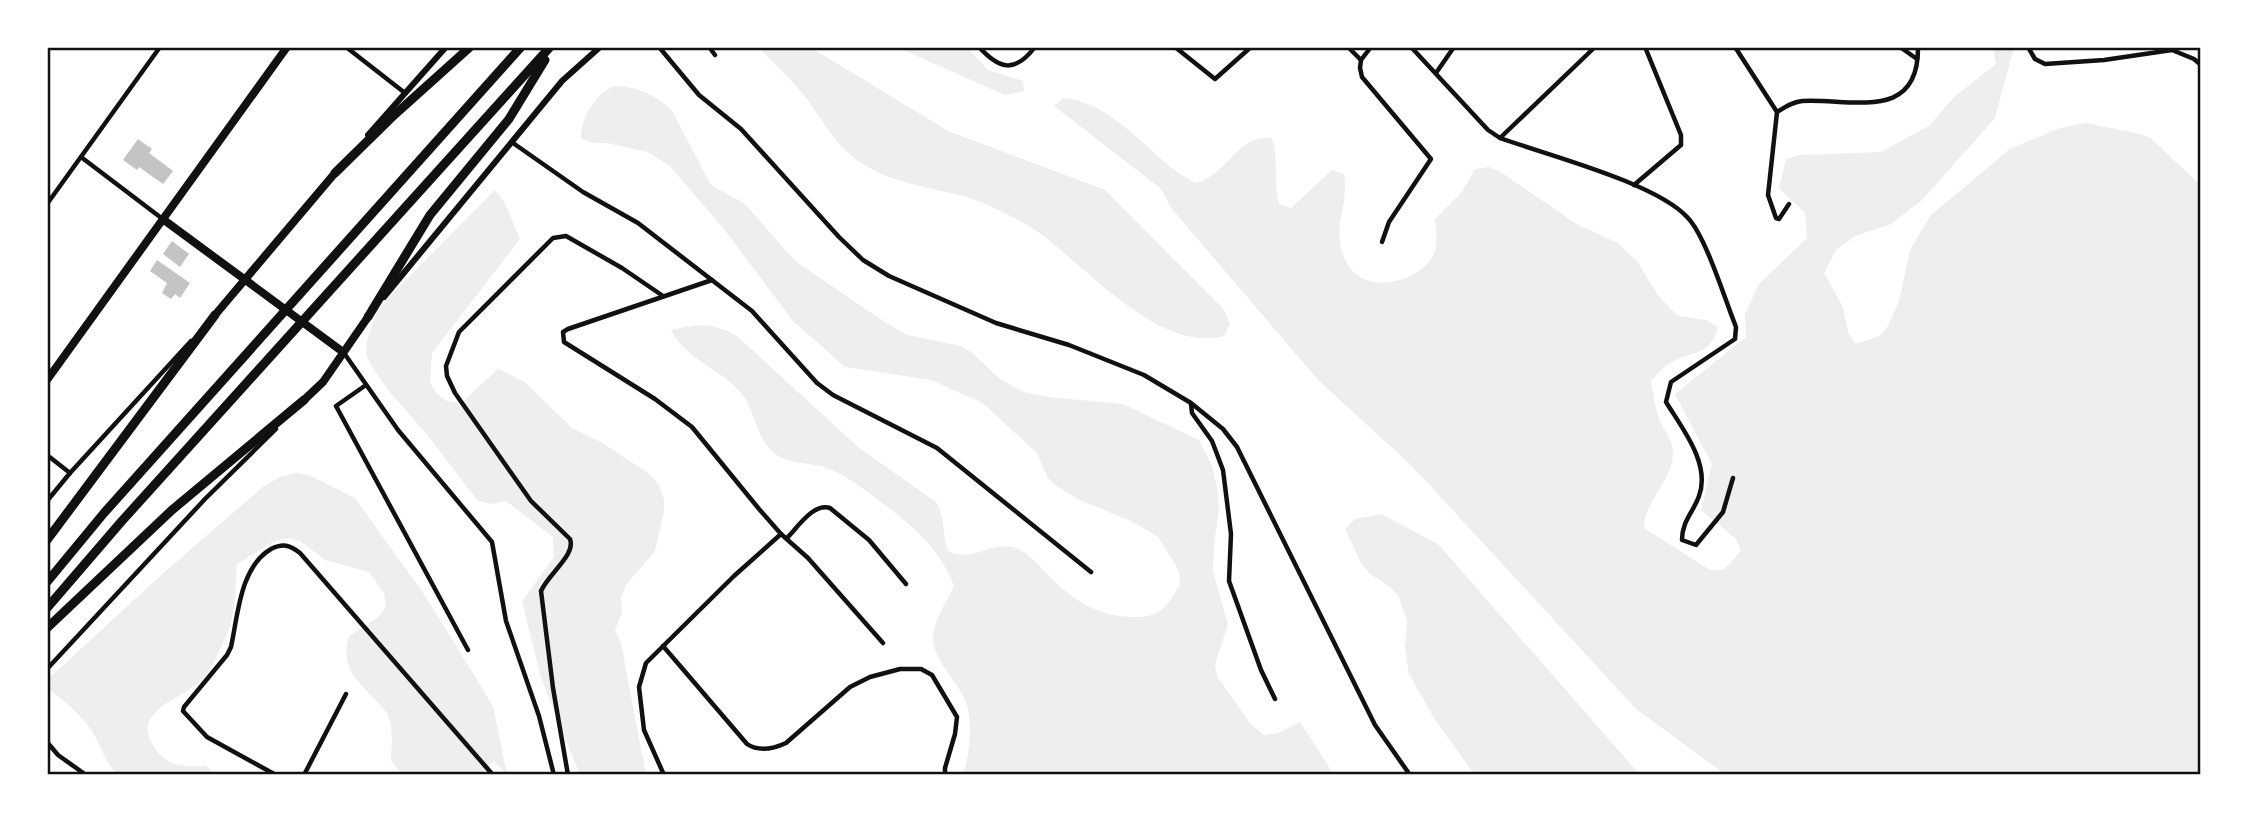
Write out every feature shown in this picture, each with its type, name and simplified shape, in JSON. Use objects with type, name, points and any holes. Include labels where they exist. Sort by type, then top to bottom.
[{"type":"highway","points":[[335,173],[401,108],[470,47]]},
{"type":"highway","points":[[47,582],[104,513],[521,47]]},
{"type":"highway","points":[[47,608],[121,522],[552,47]]},
{"type":"highway","points":[[368,317],[430,215],[509,119],[552,47]]},
{"type":"highway","points":[[47,540],[215,315]]},
{"type":"highway","points":[[47,628],[172,510],[304,400]]},
{"type":"main road","points":[[47,380],[287,47]]},
{"type":"main road","points":[[215,315],[335,173]]},
{"type":"main road","points":[[164,220],[343,352]]},
{"type":"main road","points":[[304,400],[323,382],[368,317]]},
{"type":"street","points":[[47,204],[160,47]]},
{"type":"street","points":[[346,47],[405,93]]},
{"type":"street","points":[[335,173],[446,47]]},
{"type":"street","points":[[368,317],[562,81],[600,47]]},
{"type":"street","points":[[659,47],[699,95],[741,129],[863,260],[889,276],[996,323],[1069,345],[1144,375],[1191,403],[1223,429],[1237,447],[1375,725],[1410,775]]},
{"type":"street","points":[[709,47],[715,55]]},
{"type":"street","points":[[979,47],[989,58],[1001,65],[1010,66],[1027,57],[1035,47]]},
{"type":"street","points":[[1175,47],[1214,79],[1251,47]]},
{"type":"street","points":[[1348,47],[1361,60]]},
{"type":"street","points":[[1371,47],[1361,60],[1362,77],[1431,159],[1389,222],[1382,243]]},
{"type":"street","points":[[1411,47],[1488,130],[1500,138],[1634,185],[1657,196],[1689,218],[1700,236],[1736,327],[1735,339],[1671,382],[1666,401],[1703,472],[1700,494],[1682,526],[1682,540],[1696,545],[1706,534],[1723,512],[1733,478]]},
{"type":"street","points":[[1436,73],[1454,47]]},
{"type":"street","points":[[1500,138],[1595,47]]},
{"type":"street","points":[[1634,185],[1681,145],[1681,135],[1645,47]]},
{"type":"street","points":[[1735,47],[1777,112],[1768,195],[1776,218],[1779,219],[1789,204]]},
{"type":"street","points":[[1900,47],[1918,59]]},
{"type":"street","points":[[1777,112],[1800,101],[1834,103],[1891,100],[1903,93],[1913,79],[1918,47]]},
{"type":"street","points":[[2028,49],[2035,59],[2045,64],[2104,60],[2172,50],[2194,59],[2201,65]]},
{"type":"street","points":[[513,142],[583,192],[638,223],[713,280],[752,311],[817,383],[833,395],[937,447],[1091,572]]},
{"type":"street","points":[[81,156],[164,220]]},
{"type":"street","points":[[568,775],[555,701],[541,591],[573,546],[561,529],[531,501],[507,467],[455,393],[447,376],[446,366],[459,332],[559,235],[566,236],[622,268],[663,296]]},
{"type":"street","points":[[713,280],[568,329],[563,332],[564,342],[655,399],[692,427],[781,534],[883,643]]},
{"type":"street","points":[[47,501],[215,315]]},
{"type":"street","points":[[343,352],[398,430],[492,542],[506,621],[539,716],[554,775]]},
{"type":"street","points":[[366,385],[336,406],[468,650]]},
{"type":"street","points":[[47,669],[205,499],[304,400]]},
{"type":"street","points":[[1191,403],[1192,413],[1212,441],[1223,470],[1231,534],[1229,581],[1261,670],[1276,699]]},
{"type":"street","points":[[47,455],[70,473]]},
{"type":"street","points":[[787,538],[816,509],[823,506],[830,508],[869,540],[906,584]]},
{"type":"street","points":[[664,775],[644,730],[639,687],[646,663],[734,576],[781,534]]},
{"type":"street","points":[[276,775],[207,737],[183,711],[231,647],[243,591],[255,562],[273,548],[283,545],[292,546],[300,553],[493,775]]},
{"type":"street","points":[[663,646],[747,744],[765,749],[786,743],[850,687],[870,677],[900,669],[921,669],[932,675],[957,717],[956,734],[945,775]]},
{"type":"street","points":[[304,775],[346,694]]},
{"type":"street","points":[[47,743],[58,755],[86,775]]},
{"type":"shaded area","points":[[758,47],[810,47],[948,131],[1105,190],[1224,310],[1230,324],[1224,336],[1198,338],[1172,331],[1122,301],[1052,243],[1018,220],[970,198],[886,176],[860,162],[842,147],[799,89]]},
{"type":"shaded area","points":[[897,47],[967,47],[988,70],[1023,81],[1024,91],[1005,95]]},
{"type":"shaded area","points":[[1993,47],[2014,47],[1995,118],[1922,200],[1891,224],[1855,236],[1836,250],[1824,273],[1843,307],[1848,332],[1855,344],[1880,336],[1888,326],[1899,301],[1910,250],[1930,216],[2010,149],[2060,128],[2086,123],[2140,134],[2152,139],[2201,186],[2201,775],[1726,775],[1636,709],[1411,465],[1318,380],[1172,209],[1160,188],[1054,106],[1063,98],[1094,107],[1122,125],[1172,168],[1195,183],[1216,172],[1249,142],[1272,138],[1279,204],[1291,208],[1332,170],[1344,174],[1340,230],[1342,252],[1356,274],[1379,283],[1404,279],[1425,266],[1436,248],[1435,219],[1462,192],[1475,169],[1489,167],[1502,173],[1578,225],[1618,243],[1637,261],[1659,297],[1678,316],[1706,320],[1718,327],[1706,348],[1669,364],[1651,381],[1658,414],[1673,453],[1668,473],[1648,509],[1644,528],[1710,570],[1724,570],[1741,551],[1736,539],[1701,510],[1712,464],[1675,394],[1746,337],[1745,314],[1759,284],[1807,238],[1805,213],[1779,188],[1786,159],[1799,155],[1881,152],[1929,126],[1954,97],[1996,64]]},
{"type":"shaded area","points":[[614,86],[638,90],[666,105],[672,111],[711,185],[745,204],[795,261],[886,323],[908,335],[960,346],[971,352],[1000,379],[1023,392],[1123,404],[1199,440],[1212,466],[1218,492],[1213,571],[1228,624],[1215,664],[1217,676],[1250,723],[1264,735],[1278,733],[1300,722],[1334,775],[963,775],[969,745],[969,713],[962,694],[939,659],[933,636],[941,611],[954,586],[948,571],[920,534],[854,482],[824,467],[791,461],[774,453],[759,432],[741,393],[733,384],[685,349],[671,330],[705,325],[720,328],[738,337],[858,447],[936,502],[942,515],[948,551],[966,554],[999,547],[1016,548],[1080,602],[1100,611],[1122,616],[1145,616],[1160,611],[1180,585],[1179,571],[1158,537],[1133,522],[1080,500],[1056,486],[1047,477],[1037,453],[983,403],[931,380],[845,367],[793,321],[724,229],[670,166],[648,152],[581,139],[583,123],[590,108],[600,95]]},
{"type":"shaded area","points":[[495,190],[505,203],[520,239],[432,353],[430,382],[437,394],[447,401],[461,403],[498,369],[525,382],[572,428],[601,442],[651,475],[659,486],[664,499],[664,512],[655,551],[626,585],[621,598],[622,612],[615,630],[621,643],[646,775],[580,775],[541,678],[522,601],[554,557],[553,537],[506,501],[491,504],[477,500],[429,437],[388,390],[366,354],[367,340],[376,314],[384,302]]},
{"type":"shaded area","points":[[296,473],[309,475],[355,498],[426,597],[493,706],[507,775],[494,761],[481,775],[403,775],[391,761],[392,732],[387,714],[357,681],[346,657],[349,636],[378,617],[386,607],[384,593],[369,572],[325,560],[300,541],[288,538],[275,541],[237,564],[231,623],[211,668],[200,682],[154,714],[148,724],[149,736],[157,751],[167,760],[179,765],[206,766],[216,775],[117,775],[87,725],[60,697],[47,688],[47,680],[160,576],[264,486],[280,477]]},
{"type":"shaded area","points":[[1381,514],[1438,544],[1640,775],[1475,775],[1435,720],[1409,674],[1405,648],[1407,621],[1399,597],[1390,587],[1369,573],[1361,563],[1345,529],[1355,519]]},
{"type":"building","points":[[138,139],[152,149],[149,153],[173,171],[163,184],[139,167],[137,170],[123,160]]},
{"type":"building","points":[[172,241],[189,254],[180,267],[163,254]]},
{"type":"building","points":[[157,260],[190,283],[180,298],[175,294],[171,299],[162,293],[167,283],[150,271]]}]
